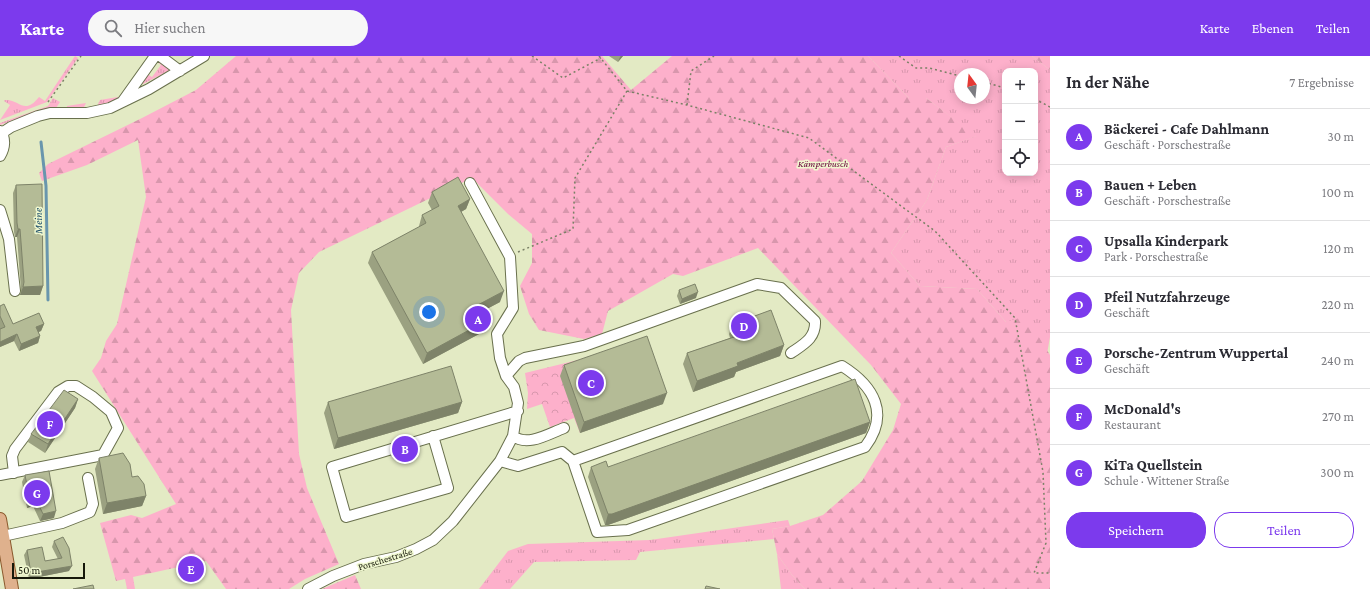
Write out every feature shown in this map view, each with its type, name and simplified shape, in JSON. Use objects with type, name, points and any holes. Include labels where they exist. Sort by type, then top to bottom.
[{"type":"main road","points":[[0,520],[12,589]]},
{"type":"street","points":[[122,102],[155,56]]},
{"type":"street","points":[[160,56],[180,71]]},
{"type":"street","points":[[0,156],[4,144],[1,132],[10,127],[50,113],[87,113],[110,108],[149,89],[204,56]]},
{"type":"street","points":[[470,183],[509,256]]},
{"type":"street","points":[[0,210],[9,239],[15,291]]},
{"type":"street","name":"Porschestraße","points":[[308,589],[333,576],[364,564],[396,557],[433,540],[453,521],[500,461],[513,436],[518,411],[518,403],[514,387],[506,376],[500,358],[497,334],[513,308],[509,256]]},
{"type":"street","points":[[506,376],[519,361],[525,358],[584,346],[758,284],[781,288],[815,321],[816,330],[813,335],[791,353]]},
{"type":"street","points":[[500,461],[518,466],[562,452],[573,461],[597,532],[628,530],[865,447],[874,435],[877,418],[876,404],[873,395],[866,386],[855,374],[842,366],[573,461]]},
{"type":"street","points":[[0,476],[103,455],[118,428],[110,412],[97,400],[76,386],[63,387],[15,449],[12,456],[14,473]]},
{"type":"street","points":[[433,436],[448,488],[346,517],[332,467],[433,436],[518,411]]},
{"type":"street","points":[[513,436],[526,442],[564,428]]},
{"type":"street","points":[[3,536],[62,523],[90,512],[93,504],[88,478]]},
{"type":"path","points":[[48,103],[81,56]]},
{"type":"path","points":[[532,56],[563,78],[601,58]]},
{"type":"path","points":[[599,56],[628,91],[688,105],[809,138],[934,231],[1015,318],[1043,472],[1046,543],[1034,573],[1050,573]]},
{"type":"path","points":[[688,105],[691,70],[714,56]]},
{"type":"path","points":[[899,56],[916,68],[929,68],[954,74]]},
{"type":"path","points":[[990,84],[1002,87]]},
{"type":"path","points":[[509,256],[573,229],[575,178],[628,91]]},
{"type":"path","points":[[1038,101],[1050,107]]},
{"type":"green space","points":[[75,56],[78,58],[47,102],[0,120],[10,105],[4,101],[5,100],[10,100],[26,106],[34,103],[39,97],[45,101]]},
{"type":"green space","name":"Kämperbusch","points":[[236,56],[602,56],[631,90],[672,56],[868,56],[909,98],[926,98],[977,136],[946,147],[927,200],[891,253],[920,286],[977,289],[1006,322],[1026,316],[1050,355],[1050,589],[805,589],[792,575],[777,554],[772,529],[790,526],[823,515],[862,481],[893,430],[901,404],[871,365],[758,248],[683,276],[673,274],[608,311],[602,334],[584,339],[539,330],[529,314],[520,286],[532,263],[532,234],[508,214],[472,178],[319,252],[299,273],[291,310],[299,454],[307,488],[339,564],[305,579],[289,589],[226,589],[206,561],[133,577],[135,589],[127,589],[125,579],[116,581],[100,523],[131,515],[142,518],[176,504],[92,371],[101,358],[106,341],[117,324],[146,197],[138,140],[87,165],[42,181],[39,173],[48,164],[196,90]]},
{"type":"green space","points":[[868,56],[1032,56],[1050,70],[1050,337],[1047,354],[1006,322],[977,289],[920,286],[891,253],[927,200],[946,147],[976,136],[926,98],[909,98]]},
{"type":"green space","points":[[1032,56],[1050,56],[1050,70]]},
{"type":"green space","points":[[158,60],[170,70],[143,84],[142,81],[147,74],[152,77],[161,65],[156,61]]},
{"type":"green space","points":[[118,97],[109,104],[98,106],[100,100]]},
{"type":"green space","points":[[53,98],[60,102],[56,108],[40,110],[0,125],[0,123],[48,106]]},
{"type":"green space","points":[[86,103],[83,109],[67,108],[67,106]]},
{"type":"green space","points":[[586,358],[580,433],[574,418],[550,427],[542,404],[527,409],[528,393],[525,373]]},
{"type":"green space","points":[[788,520],[790,526],[772,529],[774,539],[640,552],[636,560],[534,562],[510,589],[479,589],[508,551],[528,544],[650,540]]},
{"type":"green space","points":[[777,554],[792,575],[805,589],[781,589]]},
{"type":"green space","points":[[355,575],[361,589],[322,589]]},
{"type":"building","points":[[458,177],[470,199],[458,206],[504,291],[474,307],[482,323],[427,353],[372,252],[426,223],[422,215],[439,206],[432,192]]},
{"type":"building","points":[[42,184],[43,286],[23,287],[24,282],[20,229],[18,229],[17,223],[16,185]]},
{"type":"building","points":[[695,284],[698,292],[682,299],[679,290]]},
{"type":"building","points":[[4,304],[13,324],[39,313],[44,324],[36,327],[40,336],[21,344],[17,334],[0,342],[0,329],[5,327],[0,316],[0,306]]},
{"type":"building","points":[[771,310],[784,345],[737,363],[738,366],[697,381],[687,353],[737,336],[733,324]]},
{"type":"building","points":[[647,336],[667,393],[584,422],[564,365]]},
{"type":"building","points":[[451,366],[462,402],[338,438],[328,402]]},
{"type":"building","points":[[855,379],[870,422],[612,514],[608,514],[591,467],[606,461],[608,467]]},
{"type":"building","points":[[64,390],[78,399],[48,444],[31,434]]},
{"type":"building","points":[[123,453],[130,464],[132,477],[138,476],[144,484],[146,496],[107,503],[99,458]]},
{"type":"building","points":[[49,471],[56,511],[43,514],[36,499],[30,501],[25,475]]},
{"type":"building","points":[[63,537],[69,548],[72,566],[31,573],[27,550],[42,547],[45,561],[62,558],[54,541]]},
{"type":"building","points":[[93,585],[94,589],[73,589]]},
{"type":"building","points":[[706,586],[720,589],[705,589]]},
{"type":"waterway","name":"Meine","points":[[41,142],[46,186],[48,300]]},
{"type":"place","name":"Bäckerei - Cafe Dahlmann","points":[[478,319]]},
{"type":"place","name":"Pfeil Nutzfahrzeuge","points":[[744,326]]},
{"type":"place","name":"Upsalla Kinderpark","points":[[591,383]]},
{"type":"place","name":"McDonald's","points":[[50,424]]},
{"type":"place","name":"Bauen + Leben","points":[[405,449]]},
{"type":"place","name":"KiTa Quellstein","points":[[37,493]]},
{"type":"place","name":"Porsche-Zentrum Wuppertal","points":[[191,569]]}]
